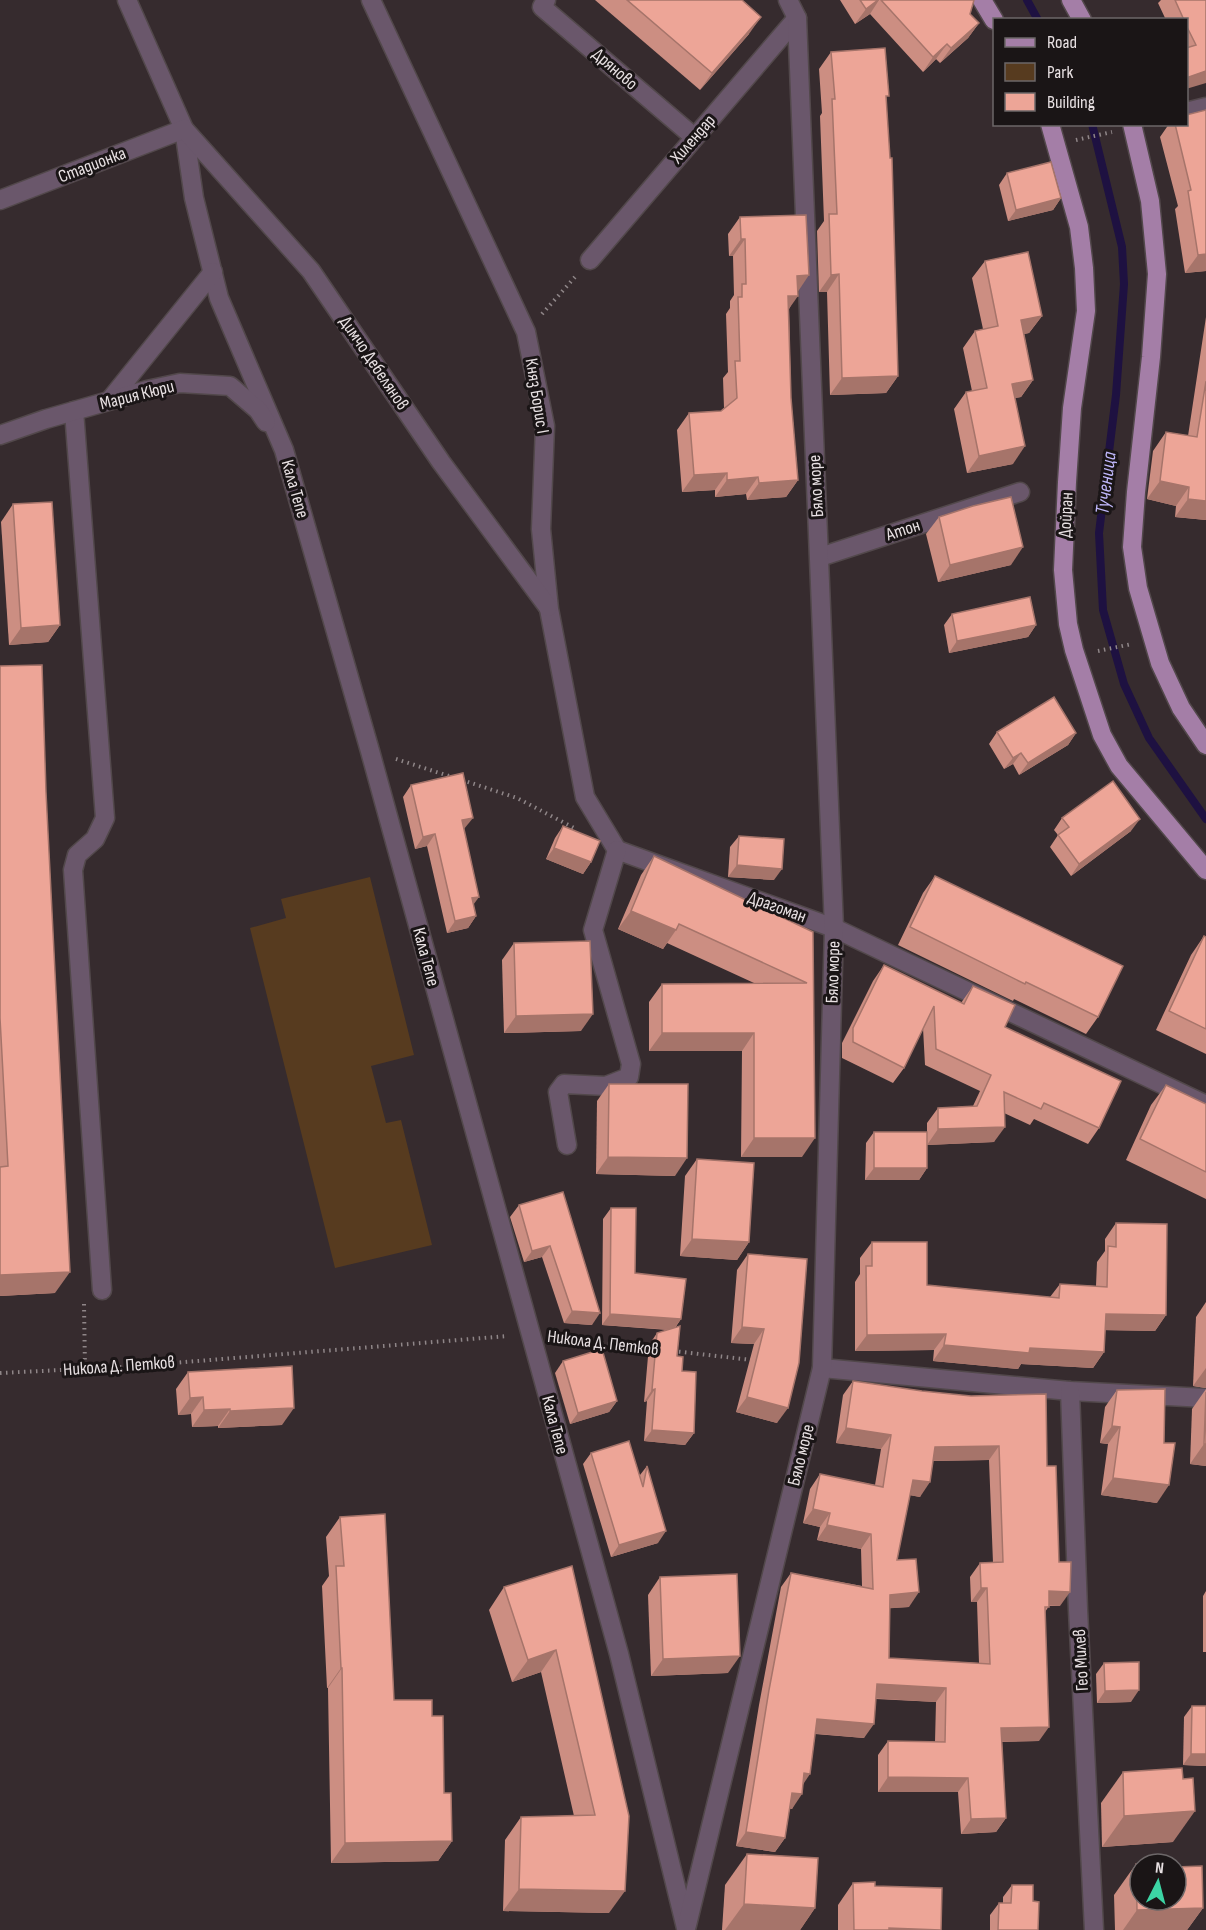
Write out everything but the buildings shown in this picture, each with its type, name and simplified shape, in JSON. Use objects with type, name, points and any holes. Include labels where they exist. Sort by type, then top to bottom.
[{"type":"main road","points":[[982,0],[993,18]]},
{"type":"main road","points":[[1071,0],[1081,18]]},
{"type":"main road","name":"Дойран","points":[[1051,126],[1079,227],[1086,311],[1072,408],[1067,482],[1063,570],[1068,624],[1074,650],[1102,735],[1119,766],[1206,870]]},
{"type":"main road","points":[[1132,127],[1150,201],[1157,274],[1132,547],[1138,588],[1160,663],[1181,708],[1206,745]]},
{"type":"street","name":"Кала Тепе","points":[[127,0],[184,129],[194,198],[219,298],[284,450],[370,751],[618,1654],[686,1929]]},
{"type":"street","name":"Княз Борис I","points":[[371,0],[526,332],[545,426],[541,529],[549,609],[585,797],[617,850]]},
{"type":"street","name":"Дряново","points":[[546,0],[542,7],[694,137]]},
{"type":"street","name":"Бяло море","points":[[686,1929],[822,1368],[834,928],[797,18],[788,0]]},
{"type":"street","name":"Хилендар","points":[[590,260],[797,18]]},
{"type":"street","points":[[1188,112],[1206,107]]},
{"type":"street","name":"Стадионка","points":[[0,200],[184,129]]},
{"type":"street","name":"Димчо Дебелянов","points":[[184,129],[311,270],[441,462],[549,609]]},
{"type":"street","points":[[110,400],[213,272]]},
{"type":"street","name":"Мария Кюри","points":[[0,435],[110,400],[180,383],[230,386],[258,410],[284,450]]},
{"type":"street","points":[[74,411],[105,818],[95,838],[77,855],[73,870],[102,1290]]},
{"type":"street","name":"Атон","points":[[820,557],[1020,492]]},
{"type":"street","points":[[567,1145],[558,1092],[564,1084],[606,1086],[629,1077],[630,1064],[593,930],[617,850]]},
{"type":"street","name":"Драгоман","points":[[617,850],[834,928],[1206,1105]]},
{"type":"street","points":[[822,1368],[1070,1391],[1206,1398]]},
{"type":"street","name":"Гео Милев","points":[[1070,1391],[1094,1930]]},
{"type":"path","points":[[1077,140],[1132,127]]},
{"type":"path","points":[[526,332],[590,260]]},
{"type":"path","points":[[1095,652],[1134,643]]},
{"type":"path","points":[[370,751],[517,798],[577,829]]},
{"type":"path","points":[[85,1369],[84,1291],[102,1290]]},
{"type":"path","name":"Никола Д. Петков","points":[[0,1373],[85,1369],[530,1335],[651,1349]]},
{"type":"path","name":"Никола Д. Петков","points":[[663,1350],[754,1360]]},
{"type":"green space","points":[[370,877],[414,1055],[371,1066],[386,1123],[401,1120],[432,1245],[335,1268],[250,928],[286,918],[281,899]]},
{"type":"waterway","name":"Тученица","points":[[1027,0],[1037,18]]},
{"type":"waterway","name":"Тученица","points":[[1092,126],[1122,247],[1124,284],[1116,395],[1099,533],[1103,610],[1124,684],[1149,738],[1206,819]]}]
